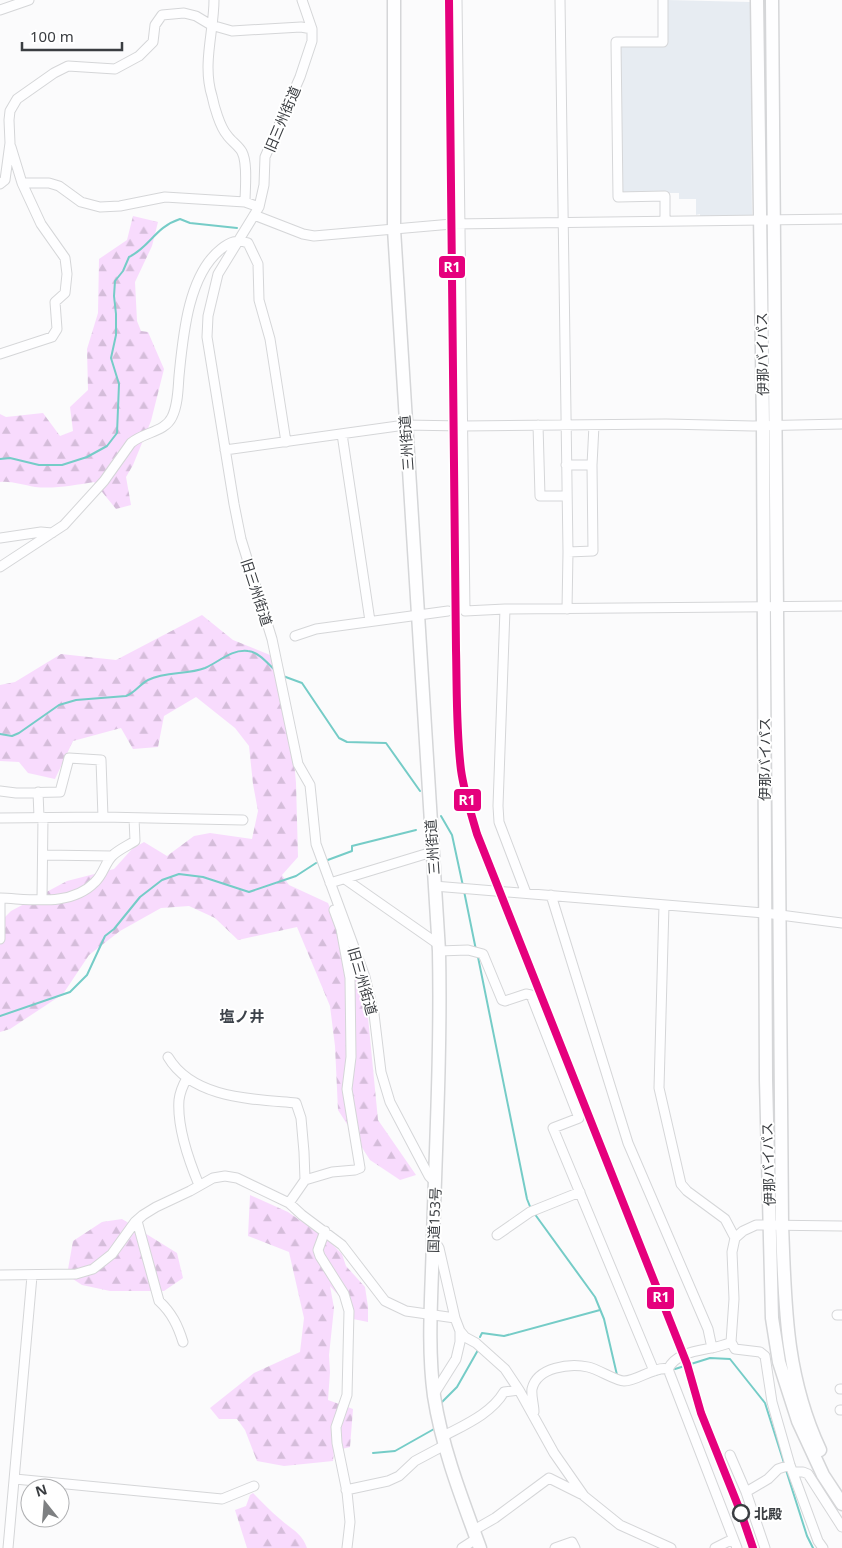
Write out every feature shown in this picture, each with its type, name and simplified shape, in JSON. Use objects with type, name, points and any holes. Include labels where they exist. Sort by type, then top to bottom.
[{"type":"highway","name":"三州街道","points":[[394,0],[394,229],[434,886]]},
{"type":"highway","name":"伊那バイパス","points":[[757,0],[776,425],[780,914],[776,1224],[772,1318],[779,1362],[787,1392],[812,1453],[823,1475],[842,1504]]},
{"type":"highway","name":"伊那バイパス","points":[[772,0],[763,426],[766,1080],[776,1224],[792,1369],[818,1446],[830,1472],[842,1490]]},
{"type":"highway","name":"国道153号","points":[[434,886],[440,1011],[431,1358],[434,1394],[444,1441],[477,1539]]},
{"type":"street","points":[[0,10],[29,0]]},
{"type":"street","points":[[214,0],[214,16],[211,25],[208,59],[211,94],[225,134],[242,152],[245,163],[245,202]]},
{"type":"street","name":"旧三州街道","points":[[302,0],[312,29],[312,41],[300,77],[266,157],[262,198],[218,274],[208,316],[207,337],[242,543],[272,640],[298,764],[310,785],[316,844],[365,977],[374,1014],[381,1072],[390,1102],[429,1176],[435,1182]]},
{"type":"street","points":[[457,0],[465,611],[842,606]]},
{"type":"street","points":[[560,0],[568,552],[567,609]]},
{"type":"street","points":[[663,0],[663,42],[616,42],[618,197],[665,196],[665,221]]},
{"type":"street","points":[[0,184],[5,180],[10,143],[10,111],[16,99],[68,66],[115,69],[139,56],[152,42],[155,26],[162,15],[184,13],[196,16],[211,25],[232,31],[301,27],[312,29]]},
{"type":"street","points":[[0,354],[52,337],[58,329],[55,302],[65,293],[67,284],[64,258],[40,224],[22,183],[10,143]]},
{"type":"street","points":[[22,183],[49,182],[59,186],[81,202],[100,207],[120,206],[165,197],[245,202],[256,211],[303,234],[314,236],[460,224],[842,219]]},
{"type":"street","points":[[0,566],[64,525],[104,481],[131,442],[169,422],[174,414],[185,332],[196,281],[206,263],[217,252],[228,243],[239,240],[248,243],[258,264],[259,300],[270,339],[286,442]]},
{"type":"street","points":[[225,450],[405,425],[763,426],[842,424]]},
{"type":"street","points":[[538,425],[540,496],[567,496]]},
{"type":"street","points":[[568,552],[593,552],[592,465],[594,425]]},
{"type":"street","points":[[342,434],[370,621]]},
{"type":"street","points":[[566,465],[592,465]]},
{"type":"street","points":[[0,538],[41,532],[52,533]]},
{"type":"street","points":[[505,609],[499,822],[526,893]]},
{"type":"street","points":[[295,636],[316,629],[448,612]]},
{"type":"street","points":[[0,791],[60,792],[69,758],[101,760],[103,817]]},
{"type":"street","points":[[38,792],[43,855],[42,899]]},
{"type":"street","points":[[0,818],[103,817],[243,820]]},
{"type":"street","points":[[0,939],[0,898],[59,899],[75,895],[90,887],[98,880],[112,856],[134,841],[134,818]]},
{"type":"street","points":[[305,1180],[332,1172],[360,1168],[348,1089],[350,978],[341,929],[329,894],[330,883],[432,852]]},
{"type":"street","points":[[43,855],[112,856]]},
{"type":"street","points":[[345,879],[438,948],[476,951],[485,957],[502,1000],[505,1001],[526,994],[531,995],[579,1118],[553,1128],[654,1371]]},
{"type":"street","points":[[434,886],[780,914],[842,923]]},
{"type":"street","points":[[551,895],[628,1143],[708,1329],[712,1348]]},
{"type":"street","points":[[664,905],[658,1069],[659,1088],[682,1184],[687,1191],[725,1219],[735,1238],[732,1252],[734,1299],[733,1335],[731,1342],[723,1347],[694,1352],[676,1359],[668,1370]]},
{"type":"street","points":[[168,1057],[187,1078],[197,1085],[251,1100],[296,1103],[301,1118],[305,1180],[289,1203]]},
{"type":"street","points":[[187,1078],[181,1090],[179,1101],[180,1120],[198,1185]]},
{"type":"street","points":[[0,1275],[76,1274],[93,1269],[112,1254],[136,1221],[156,1207],[172,1201],[198,1185],[213,1178],[225,1176],[237,1178],[289,1203],[342,1245],[384,1301],[400,1309],[455,1318]]},
{"type":"street","points":[[497,1235],[533,1211],[580,1192]]},
{"type":"street","points":[[136,1221],[159,1301],[177,1323],[184,1342]]},
{"type":"street","points":[[735,1238],[750,1227],[776,1224],[842,1226]]},
{"type":"street","points":[[324,1231],[318,1250],[344,1294],[349,1311],[347,1396],[336,1427],[350,1522],[347,1548]]},
{"type":"street","points":[[433,1238],[439,1248],[455,1318],[460,1331],[505,1369],[520,1390],[554,1453],[584,1496]]},
{"type":"street","points":[[8,1548],[32,1276]]},
{"type":"street","points":[[434,1394],[456,1358],[460,1342],[460,1331]]},
{"type":"street","points":[[731,1342],[735,1349],[760,1352],[765,1356],[772,1402],[788,1468],[823,1548]]},
{"type":"street","points":[[535,1416],[532,1389],[543,1373],[569,1365],[588,1367],[624,1381],[664,1368],[668,1370]]},
{"type":"street","points":[[668,1370],[737,1548]]},
{"type":"street","points":[[346,1490],[388,1481],[399,1476],[415,1461],[489,1409],[501,1398],[504,1392],[520,1390]]},
{"type":"street","points":[[730,1455],[746,1492],[765,1548]]},
{"type":"street","points":[[746,1492],[788,1468],[803,1472],[808,1474],[842,1527]]},
{"type":"street","points":[[462,1548],[477,1539],[494,1518],[549,1478],[584,1496],[620,1525],[671,1548]]},
{"type":"street","points":[[15,1479],[222,1499],[254,1486]]},
{"type":"street","points":[[714,1548],[733,1539]]},
{"type":"street","points":[[555,1548],[572,1542],[574,1548]]},
{"type":"shaded area","points":[[667,0],[750,2],[752,216],[700,217],[700,214],[696,215],[696,199],[679,199],[679,193],[622,193],[619,48],[623,45],[668,44]]},
{"type":"green space","points":[[133,216],[158,222],[152,246],[135,282],[137,321],[141,331],[148,332],[164,369],[151,421],[133,465],[126,477],[131,505],[116,509],[94,482],[65,486],[35,487],[0,482],[0,414],[6,417],[43,413],[60,436],[73,431],[70,407],[88,390],[87,349],[98,313],[99,259],[127,240]]},
{"type":"green space","points":[[202,615],[233,640],[270,655],[293,751],[296,783],[298,857],[282,875],[289,885],[328,903],[349,954],[367,1007],[378,1120],[416,1175],[400,1180],[370,1160],[338,1110],[335,1046],[330,1006],[297,927],[238,940],[215,918],[189,906],[161,908],[120,931],[89,955],[63,994],[10,1029],[0,1032],[0,922],[11,911],[67,881],[114,869],[132,849],[144,842],[167,856],[194,836],[210,833],[252,839],[258,811],[249,746],[235,728],[196,697],[164,716],[158,747],[133,749],[121,728],[73,741],[55,779],[28,773],[19,762],[0,761],[0,685],[15,682],[61,654],[116,660]]},
{"type":"green space","points":[[250,1195],[288,1212],[328,1240],[342,1254],[346,1266],[365,1287],[368,1322],[353,1319],[341,1298],[330,1286],[334,1308],[329,1355],[328,1400],[353,1409],[350,1447],[334,1451],[333,1461],[284,1466],[257,1461],[245,1430],[237,1419],[219,1419],[210,1408],[254,1373],[300,1352],[304,1318],[289,1252],[248,1236]]},
{"type":"green space","points":[[122,1219],[177,1253],[183,1278],[164,1291],[110,1291],[82,1285],[67,1275],[73,1241],[102,1222]]},
{"type":"green space","points":[[253,1493],[299,1535],[307,1548],[247,1548],[235,1510],[246,1506],[250,1495]]},
{"type":"waterway","points":[[0,459],[10,458],[39,465],[62,465],[87,457],[107,446],[117,433],[119,384],[111,358],[116,335],[115,281],[123,271],[129,257],[142,248],[164,227],[180,219],[190,223],[237,228]]},
{"type":"waterway","points":[[0,734],[12,736],[19,733],[59,705],[76,700],[126,696],[155,677],[205,668],[236,652],[252,652],[276,671]]},
{"type":"waterway","points":[[283,676],[302,683],[339,738],[347,742],[386,743],[420,791]]},
{"type":"waterway","points":[[441,816],[452,835],[463,886]]},
{"type":"waterway","points":[[325,861],[352,851],[352,846],[416,830]]},
{"type":"waterway","points":[[0,1016],[70,992],[87,975],[105,936],[114,929],[140,897],[162,880],[179,874],[203,877],[249,892],[296,876],[316,863]]},
{"type":"waterway","points":[[464,891],[476,950]]},
{"type":"waterway","points":[[478,957],[527,1199],[531,1209]]},
{"type":"waterway","points":[[534,1213],[595,1297],[604,1319],[617,1375]]},
{"type":"waterway","points":[[480,1337],[482,1333],[504,1336],[600,1310]]},
{"type":"waterway","points":[[441,1403],[457,1387],[478,1350]]},
{"type":"waterway","points":[[675,1369],[710,1358],[730,1359],[765,1403],[784,1463]]},
{"type":"waterway","points":[[651,1376],[661,1373]]},
{"type":"waterway","points":[[373,1453],[395,1451],[434,1429]]},
{"type":"waterway","points":[[786,1470],[807,1536],[813,1548]]},
{"type":"transit line","name":"R1","points":[[449,0],[457,695],[458,740],[462,778],[477,834],[687,1364],[701,1413],[753,1548]]},
{"type":"place","name":"北殿","points":[[741,1513]]},
{"type":"district","name":"塩ノ井","points":[[242,1016]]}]
